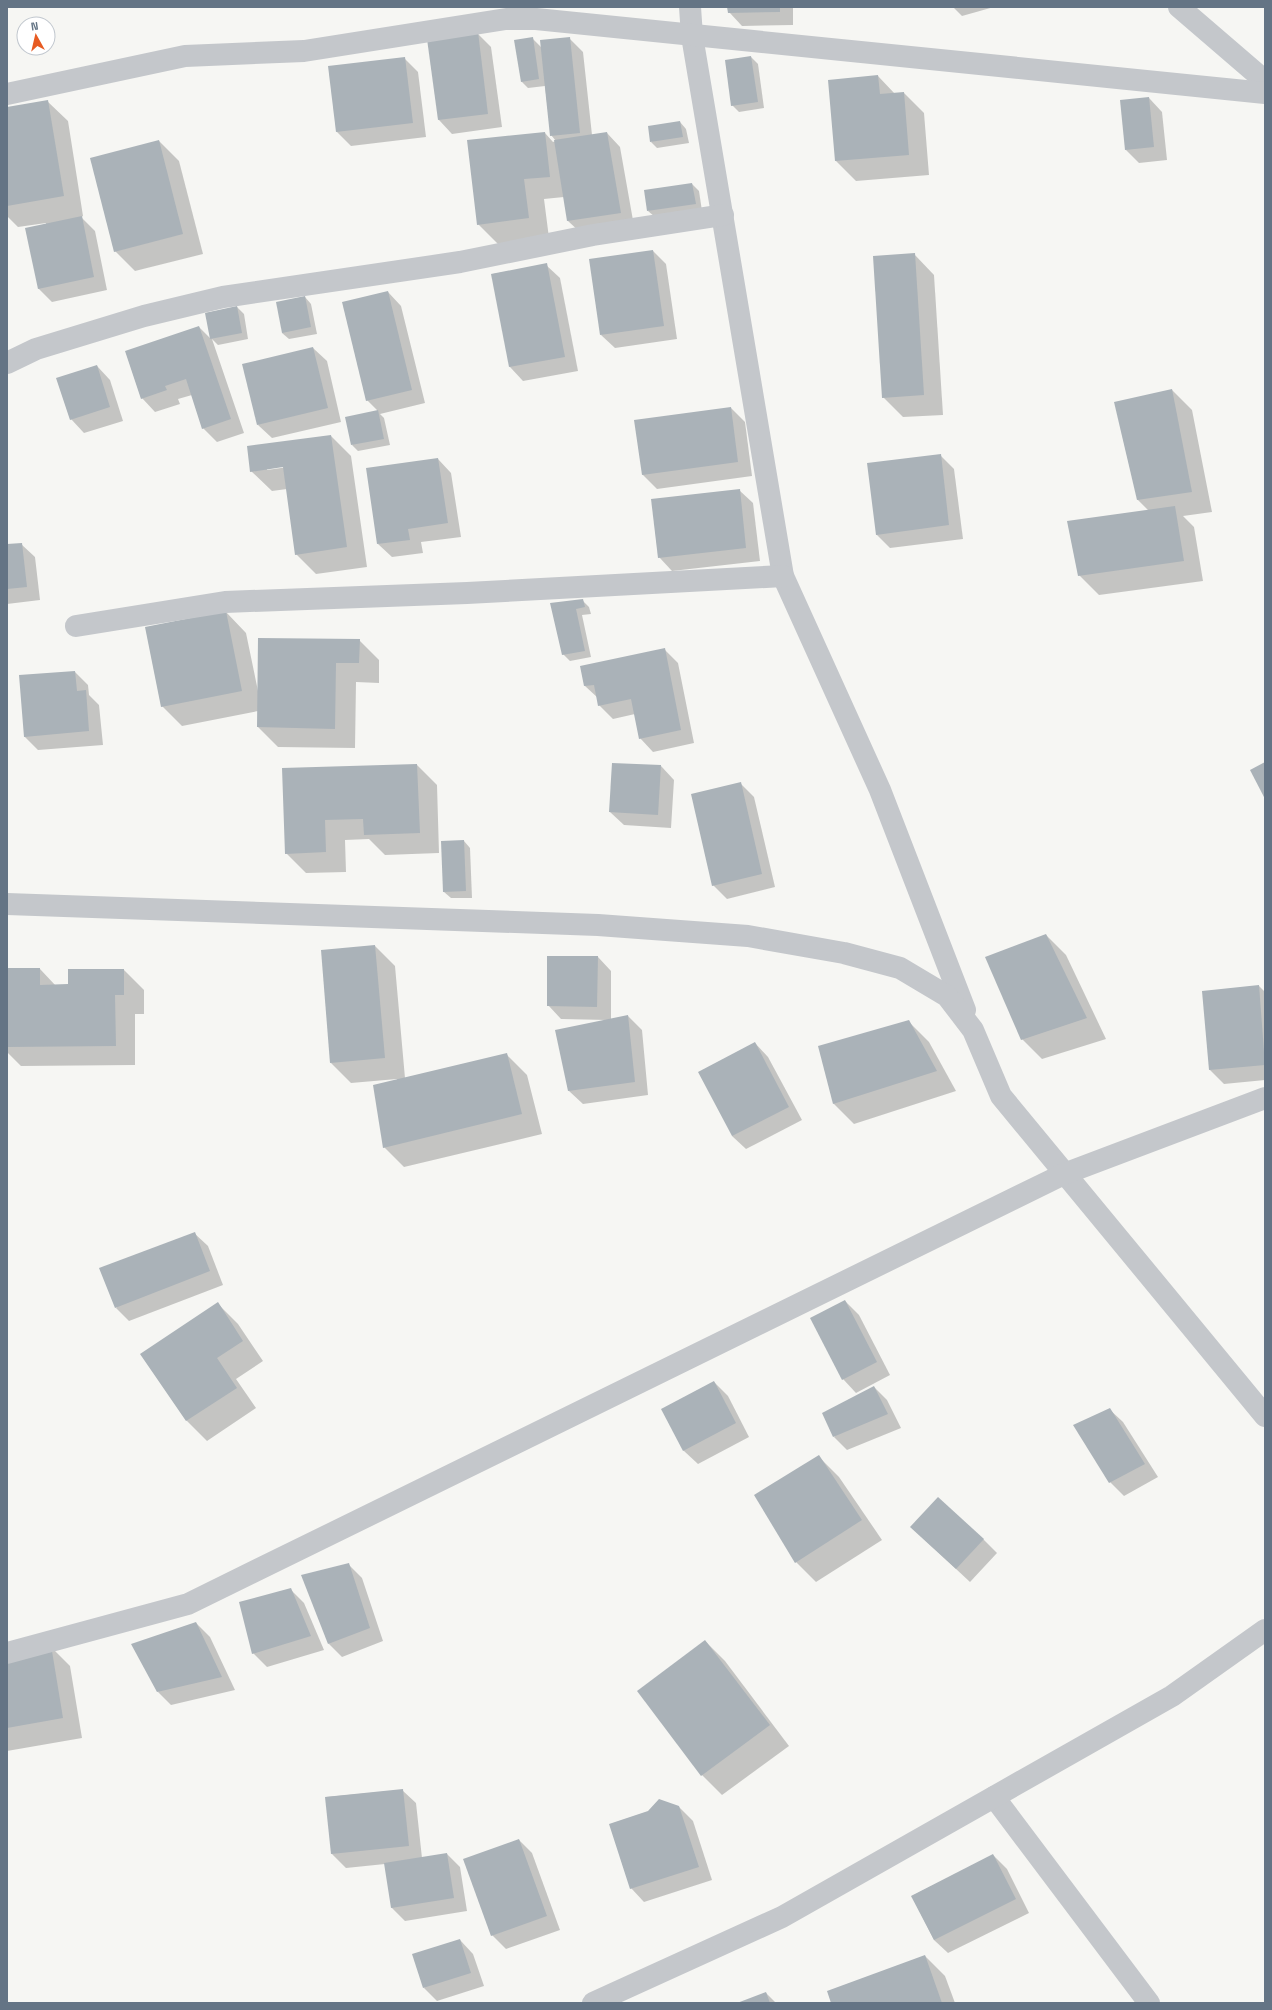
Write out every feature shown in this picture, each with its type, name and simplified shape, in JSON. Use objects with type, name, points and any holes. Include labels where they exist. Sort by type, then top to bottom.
[{"type":"street","points":[[690,7],[692,36],[783,576],[880,790],[973,1030],[1001,1096],[1265,1416]]},
{"type":"street","points":[[1179,7],[1265,81]]},
{"type":"street","points":[[7,94],[185,56],[304,51],[506,19],[536,19],[1265,93]]},
{"type":"street","points":[[7,363],[36,349],[130,320],[223,297],[460,262],[593,235],[723,215]]},
{"type":"street","points":[[76,626],[225,602],[460,593],[783,576]]},
{"type":"street","points":[[7,904],[598,925],[748,936],[844,953],[900,968],[947,996],[973,1030]]},
{"type":"street","points":[[7,1653],[188,1604],[1064,1174],[1265,1098]]},
{"type":"street","points":[[593,2003],[782,1917],[1172,1696],[1265,1630]]},
{"type":"street","points":[[994,1797],[1149,2003]]},
{"type":"building","points":[[727,7],[780,7],[780,12],[728,13]]},
{"type":"building","points":[[478,32],[488,114],[438,120],[427,39]]},
{"type":"building","points":[[533,37],[539,79],[521,82],[514,40]]},
{"type":"building","points":[[570,37],[580,133],[550,136],[540,40]]},
{"type":"building","points":[[751,56],[758,102],[731,106],[725,60]]},
{"type":"building","points":[[405,57],[413,123],[336,132],[328,66]]},
{"type":"building","points":[[878,75],[880,94],[904,92],[909,155],[835,161],[828,80]]},
{"type":"building","points":[[1149,97],[1154,147],[1125,150],[1120,100]]},
{"type":"building","points":[[48,100],[64,196],[7,206],[7,107]]},
{"type":"building","points":[[680,121],[683,137],[650,142],[648,126]]},
{"type":"building","points":[[545,132],[550,177],[524,179],[529,218],[477,225],[467,140]]},
{"type":"building","points":[[607,132],[621,213],[567,221],[554,140]]},
{"type":"building","points":[[159,140],[183,234],[114,252],[90,158]]},
{"type":"building","points":[[692,183],[696,204],[647,211],[644,190]]},
{"type":"building","points":[[82,216],[94,277],[38,289],[25,228]]},
{"type":"building","points":[[653,250],[664,326],[600,335],[589,259]]},
{"type":"building","points":[[915,253],[924,395],[882,398],[873,256]]},
{"type":"building","points":[[547,263],[565,357],[509,367],[491,274]]},
{"type":"building","points":[[388,291],[412,390],[366,401],[342,302]]},
{"type":"building","points":[[305,296],[311,327],[282,333],[276,302]]},
{"type":"building","points":[[237,306],[242,333],[210,339],[205,313]]},
{"type":"building","points":[[199,326],[231,419],[202,429],[186,379],[165,386],[167,390],[141,399],[125,351]]},
{"type":"building","points":[[313,347],[328,408],[257,425],[242,364]]},
{"type":"building","points":[[97,365],[110,407],[70,420],[56,378]]},
{"type":"building","points":[[1172,389],[1192,492],[1137,500],[1114,402]]},
{"type":"building","points":[[731,407],[738,462],[642,475],[634,420]]},
{"type":"building","points":[[378,410],[384,439],[351,445],[345,417]]},
{"type":"building","points":[[331,435],[347,547],[295,555],[283,467],[250,472],[247,446]]},
{"type":"building","points":[[941,454],[949,525],[876,535],[867,463]]},
{"type":"building","points":[[438,458],[448,523],[408,529],[410,540],[377,544],[366,468]]},
{"type":"building","points":[[740,489],[746,548],[658,558],[651,499]]},
{"type":"building","points":[[1175,506],[1184,561],[1078,576],[1067,521]]},
{"type":"building","points":[[22,543],[27,587],[7,589],[7,544]]},
{"type":"building","points":[[583,599],[585,607],[576,609],[585,651],[562,655],[550,603]]},
{"type":"building","points":[[226,611],[242,691],[161,707],[145,627]]},
{"type":"building","points":[[258,638],[360,639],[359,663],[336,663],[335,729],[257,727]]},
{"type":"building","points":[[665,648],[681,730],[639,739],[631,699],[598,706],[594,685],[584,686],[580,666]]},
{"type":"building","points":[[75,671],[77,691],[86,690],[89,731],[24,737],[19,675]]},
{"type":"building","points":[[1265,762],[1265,799],[1250,770]]},
{"type":"building","points":[[612,763],[661,765],[658,815],[609,812]]},
{"type":"building","points":[[417,764],[420,833],[364,835],[363,819],[325,820],[326,852],[285,854],[282,768]]},
{"type":"building","points":[[741,782],[762,874],[712,886],[691,794]]},
{"type":"building","points":[[464,840],[466,891],[443,892],[441,841]]},
{"type":"building","points":[[1046,934],[1087,1018],[1021,1040],[985,957]]},
{"type":"building","points":[[375,945],[385,1058],[330,1063],[321,950]]},
{"type":"building","points":[[547,956],[598,956],[597,1007],[547,1006]]},
{"type":"building","points":[[7,968],[40,968],[40,985],[68,984],[68,969],[124,969],[124,995],[115,995],[116,1046],[7,1047]]},
{"type":"building","points":[[1259,985],[1265,1065],[1209,1070],[1202,991]]},
{"type":"building","points":[[628,1015],[635,1082],[568,1091],[555,1030]]},
{"type":"building","points":[[909,1020],[937,1071],[833,1104],[818,1046]]},
{"type":"building","points":[[755,1042],[789,1107],[732,1136],[698,1072]]},
{"type":"building","points":[[507,1053],[522,1114],[383,1148],[373,1085]]},
{"type":"building","points":[[195,1232],[210,1271],[115,1308],[99,1268]]},
{"type":"building","points":[[845,1300],[877,1362],[842,1380],[810,1318]]},
{"type":"building","points":[[218,1302],[243,1341],[217,1358],[237,1388],[186,1421],[140,1354]]},
{"type":"building","points":[[714,1381],[736,1423],[683,1451],[661,1409]]},
{"type":"building","points":[[874,1386],[888,1414],[833,1437],[822,1413]]},
{"type":"building","points":[[1110,1408],[1145,1464],[1109,1483],[1073,1425]]},
{"type":"building","points":[[819,1455],[862,1520],[795,1563],[754,1495]]},
{"type":"building","points":[[938,1497],[984,1539],[956,1569],[910,1527]]},
{"type":"building","points":[[349,1563],[370,1628],[328,1644],[301,1575]]},
{"type":"building","points":[[291,1588],[311,1636],[252,1654],[239,1602]]},
{"type":"building","points":[[196,1622],[222,1677],[157,1692],[131,1644]]},
{"type":"building","points":[[705,1640],[770,1725],[701,1776],[637,1691]]},
{"type":"building","points":[[51,1645],[63,1718],[7,1728],[7,1652]]},
{"type":"building","points":[[403,1789],[409,1846],[331,1854],[325,1797]]},
{"type":"building","points":[[659,1799],[679,1806],[699,1867],[630,1889],[609,1824],[648,1811]]},
{"type":"building","points":[[519,1839],[547,1916],[491,1936],[463,1859]]},
{"type":"building","points":[[447,1853],[454,1898],[391,1908],[384,1863]]},
{"type":"building","points":[[993,1854],[1016,1899],[934,1940],[911,1896]]},
{"type":"building","points":[[460,1939],[471,1973],[423,1988],[412,1954]]},
{"type":"building","points":[[925,1955],[942,2003],[831,2003],[827,1991]]},
{"type":"building","points":[[766,1992],[770,2003],[737,2003]]}]
